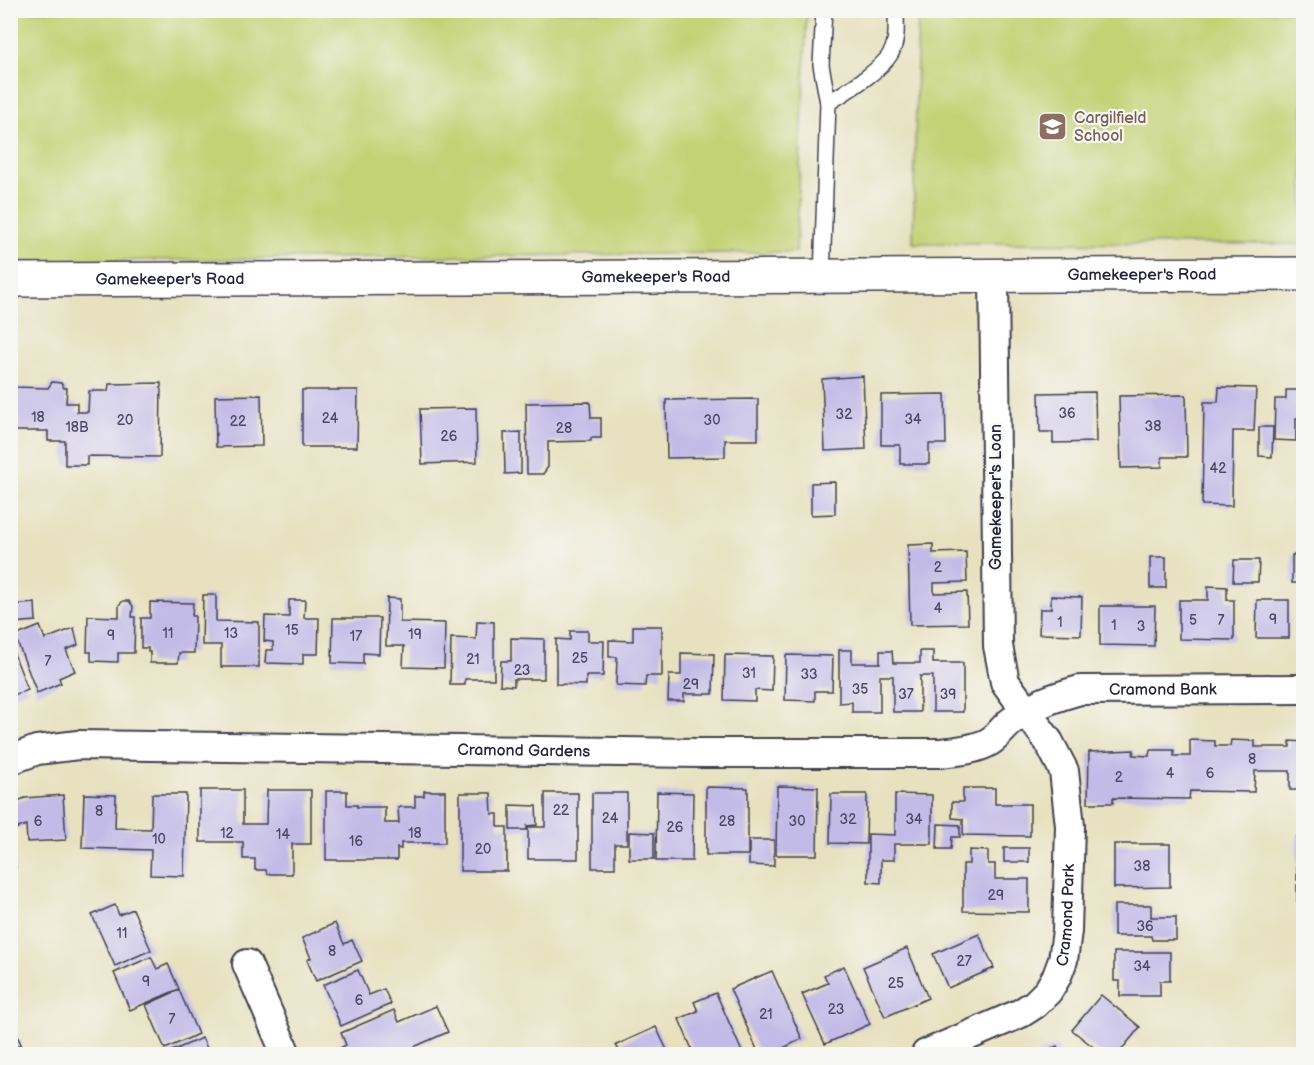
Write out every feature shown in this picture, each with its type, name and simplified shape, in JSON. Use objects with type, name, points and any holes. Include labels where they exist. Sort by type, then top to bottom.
[{"type":"street","name":"Gamekeeper's Road","points":[[10,280],[1304,274]]},
{"type":"street","name":"Gamekeeper's Loan","points":[[994,276],[998,646],[1005,682],[1026,710]]},
{"type":"street","name":"Cramond Bank","points":[[1026,710],[1049,698],[1080,690],[1304,689]]},
{"type":"street","name":"Cramond Gardens","points":[[10,760],[37,750],[78,745],[700,753],[941,753],[969,749],[989,742],[1026,710]]},
{"type":"street","name":"Cramond Park","points":[[926,1054],[1021,1013],[1035,1004],[1048,991],[1063,960],[1067,931],[1070,826],[1064,771],[1049,742],[1026,710]]},
{"type":"street","points":[[247,964],[286,1054]]},
{"type":"lane","points":[[822,277],[828,103],[821,65],[824,10]]},
{"type":"lane","points":[[828,103],[880,66],[891,54],[896,38],[897,10]]},
{"type":"green space","points":[[10,11],[807,11],[796,252],[11,262]]},
{"type":"green space","name":"Cargilfield School","points":[[918,11],[1303,11],[1303,244],[913,243]]},
{"type":"building","points":[[863,376],[866,449],[825,451],[822,379]]},
{"type":"building","points":[[52,382],[61,383],[64,388],[67,388],[66,403],[77,403],[77,412],[88,412],[89,391],[108,391],[109,384],[161,383],[160,457],[87,456],[87,465],[65,465],[65,441],[48,441],[48,431],[10,431],[10,383],[14,387],[48,388]]},
{"type":"building","points":[[1219,387],[1256,388],[1254,431],[1233,431],[1232,506],[1202,505],[1204,402],[1218,402]]},
{"type":"building","points":[[302,390],[358,390],[357,447],[302,447]]},
{"type":"building","points":[[1286,390],[1304,390],[1304,418],[1296,418],[1296,441],[1274,440],[1275,399],[1286,399]]},
{"type":"building","points":[[1095,392],[1096,442],[1053,443],[1053,432],[1040,432],[1039,393]]},
{"type":"building","points":[[945,394],[946,444],[929,444],[929,464],[900,464],[900,445],[881,445],[881,395]]},
{"type":"building","points":[[261,395],[262,446],[216,447],[215,396]]},
{"type":"building","points":[[1186,395],[1187,457],[1162,457],[1162,467],[1121,468],[1119,396]]},
{"type":"building","points":[[758,399],[758,440],[725,440],[725,457],[667,458],[666,400]]},
{"type":"building","points":[[590,402],[591,418],[601,418],[601,438],[591,438],[591,441],[548,442],[548,467],[543,474],[527,474],[526,403]]},
{"type":"building","points":[[476,408],[477,462],[422,464],[420,409]]},
{"type":"building","points":[[1259,427],[1273,427],[1272,457],[1259,456]]},
{"type":"building","points":[[521,432],[521,473],[505,474],[504,433]]},
{"type":"building","points":[[835,482],[835,514],[811,515],[811,483]]},
{"type":"building","points":[[933,544],[933,553],[966,552],[967,582],[934,583],[934,593],[967,592],[968,624],[910,625],[908,545]]},
{"type":"building","points":[[1292,555],[1304,555],[1304,583],[1292,583]]},
{"type":"building","points":[[1150,557],[1166,557],[1166,588],[1150,588]]},
{"type":"building","points":[[1234,560],[1259,560],[1258,582],[1233,582]]},
{"type":"building","points":[[1208,586],[1227,587],[1227,600],[1234,600],[1234,640],[1179,639],[1179,600],[1208,600]]},
{"type":"building","points":[[203,595],[216,595],[216,621],[259,622],[259,667],[221,667],[221,645],[202,645]]},
{"type":"building","points":[[1051,596],[1082,597],[1081,635],[1039,634],[1040,609],[1051,609]]},
{"type":"building","points":[[387,598],[400,599],[400,622],[445,623],[444,668],[403,667],[404,646],[386,646]]},
{"type":"building","points":[[289,600],[305,600],[304,618],[319,618],[318,654],[303,654],[303,664],[265,663],[266,650],[273,650],[273,642],[264,641],[265,616],[289,617]]},
{"type":"building","points":[[1257,600],[1289,600],[1289,638],[1256,638]]},
{"type":"building","points":[[123,601],[129,601],[133,606],[134,653],[118,653],[118,662],[91,661],[91,652],[87,652],[88,616],[119,617],[119,605]]},
{"type":"building","points":[[150,602],[193,603],[194,653],[179,653],[178,663],[150,663],[148,648],[141,648],[141,618],[150,618]]},
{"type":"building","points":[[35,603],[36,621],[12,623],[11,605]]},
{"type":"building","points":[[1100,606],[1155,606],[1154,646],[1100,645]]},
{"type":"building","points":[[333,618],[380,618],[379,654],[363,653],[363,664],[332,663]]},
{"type":"building","points":[[477,621],[494,622],[494,679],[465,679],[465,685],[450,685],[451,638],[476,639]]},
{"type":"building","points":[[40,626],[45,639],[74,628],[78,645],[66,650],[75,671],[59,678],[61,683],[37,693],[15,636]]},
{"type":"building","points":[[633,626],[662,626],[662,676],[646,676],[645,686],[616,685],[617,657],[609,657],[609,640],[633,641]]},
{"type":"building","points":[[570,631],[588,631],[588,641],[604,641],[603,676],[586,676],[586,685],[556,684],[556,639],[570,640]]},
{"type":"building","points":[[511,638],[544,639],[544,679],[514,679],[514,686],[500,685],[501,661],[511,661]]},
{"type":"building","points":[[839,650],[852,650],[852,663],[880,663],[880,651],[892,651],[893,663],[920,663],[920,651],[933,651],[933,663],[963,663],[963,712],[933,712],[933,676],[920,676],[920,712],[893,712],[893,676],[880,676],[880,712],[852,712],[852,702],[839,703]]},
{"type":"building","points":[[13,651],[28,690],[10,696],[10,652]]},
{"type":"building","points":[[681,653],[714,654],[713,694],[684,694],[684,701],[668,701],[669,675],[681,675]]},
{"type":"building","points":[[725,655],[773,656],[772,691],[755,690],[755,701],[724,700]]},
{"type":"building","points":[[786,655],[833,656],[832,691],[815,691],[815,701],[785,700]]},
{"type":"building","points":[[1190,740],[1215,741],[1215,746],[1230,746],[1231,740],[1255,741],[1255,747],[1290,747],[1290,741],[1304,742],[1304,790],[1290,790],[1290,771],[1255,771],[1254,792],[1190,791],[1189,799],[1113,798],[1113,803],[1088,803],[1089,752],[1134,750],[1133,755],[1149,756],[1150,750],[1174,750],[1174,756],[1190,756]]},
{"type":"building","points":[[777,786],[818,787],[817,855],[776,855]]},
{"type":"building","points":[[706,787],[748,788],[748,855],[706,855]]},
{"type":"building","points":[[963,788],[995,788],[995,804],[1030,804],[1030,836],[963,835],[963,819],[952,818],[952,802],[963,802]]},
{"type":"building","points":[[200,790],[243,790],[243,824],[266,824],[267,790],[311,790],[311,844],[292,844],[292,874],[267,874],[266,870],[255,870],[255,859],[243,859],[243,842],[200,842]]},
{"type":"building","points":[[326,791],[347,791],[347,805],[385,807],[385,823],[399,823],[398,807],[415,807],[415,796],[424,796],[424,791],[445,791],[445,843],[401,843],[401,849],[397,848],[397,860],[326,860]]},
{"type":"building","points":[[657,792],[693,793],[692,861],[656,861]]},
{"type":"building","points":[[460,793],[491,793],[492,814],[498,814],[498,827],[507,827],[507,871],[460,871]]},
{"type":"building","points":[[545,793],[578,793],[578,859],[528,859],[528,827],[545,827]]},
{"type":"building","points":[[592,793],[627,793],[627,844],[615,844],[615,868],[592,868]]},
{"type":"building","points":[[84,794],[116,795],[115,828],[151,829],[152,794],[186,794],[184,876],[150,875],[151,850],[82,848]]},
{"type":"building","points":[[831,794],[867,794],[866,844],[830,843]]},
{"type":"building","points":[[895,794],[932,795],[932,844],[894,844],[894,860],[881,860],[881,883],[868,882],[868,834],[895,835]]},
{"type":"building","points":[[63,795],[66,840],[27,842],[26,825],[10,831],[10,804],[25,798]]},
{"type":"building","points":[[510,805],[536,806],[537,825],[527,826],[527,830],[510,830]]},
{"type":"building","points":[[938,824],[960,825],[960,837],[952,837],[951,849],[937,849]]},
{"type":"building","points":[[629,832],[654,833],[654,859],[629,859]]},
{"type":"building","points":[[1297,836],[1304,836],[1304,880],[1297,880]]},
{"type":"building","points":[[749,840],[774,840],[774,866],[749,865]]},
{"type":"building","points":[[1114,844],[1170,844],[1170,887],[1114,888]]},
{"type":"building","points":[[1004,848],[1029,848],[1029,862],[1004,862]]},
{"type":"building","points":[[969,850],[988,851],[988,864],[995,864],[995,879],[1029,879],[1029,912],[963,911],[963,864],[969,864]]},
{"type":"building","points":[[10,852],[16,867],[10,869]]},
{"type":"building","points":[[1297,885],[1304,885],[1304,902],[1297,902]]},
{"type":"building","points":[[115,905],[119,915],[133,909],[151,950],[115,966],[92,915]]},
{"type":"building","points":[[1114,905],[1151,905],[1151,917],[1176,917],[1176,940],[1152,940],[1151,936],[1114,936]]},
{"type":"building","points":[[335,923],[344,944],[352,940],[362,961],[316,981],[307,960],[311,958],[302,938]]},
{"type":"building","points":[[979,934],[994,968],[948,988],[933,954]]},
{"type":"building","points":[[907,948],[928,998],[885,1017],[863,967]]},
{"type":"building","points":[[1114,952],[1170,952],[1170,981],[1160,981],[1160,996],[1120,996],[1120,981],[1114,981]]},
{"type":"building","points":[[151,957],[157,969],[168,964],[179,989],[130,1010],[114,973]]},
{"type":"building","points":[[844,966],[870,1024],[825,1044],[802,994],[828,983],[824,975]]},
{"type":"building","points":[[358,970],[369,995],[384,989],[391,1004],[341,1026],[323,985]]},
{"type":"building","points":[[772,971],[802,1039],[783,1048],[785,1051],[777,1054],[759,1054],[730,989]]},
{"type":"building","points":[[179,990],[198,1034],[165,1049],[146,1005]]},
{"type":"building","points":[[716,993],[743,1054],[694,1054],[679,1019],[698,1011],[694,1002]]},
{"type":"building","points":[[1101,995],[1140,1027],[1118,1054],[1102,1054],[1072,1030]]},
{"type":"building","points":[[436,1006],[448,1032],[398,1054],[342,1054],[340,1048],[346,1045],[341,1033],[394,1010],[399,1022]]},
{"type":"building","points":[[10,1021],[21,1044],[10,1049]]},
{"type":"building","points":[[656,1027],[669,1054],[621,1054],[616,1045]]},
{"type":"building","points":[[202,1038],[210,1054],[165,1054]]},
{"type":"building","points":[[1057,1046],[1061,1054],[1036,1054]]},
{"type":"place","name":"Cargilfield School","points":[[1053,127]]}]
